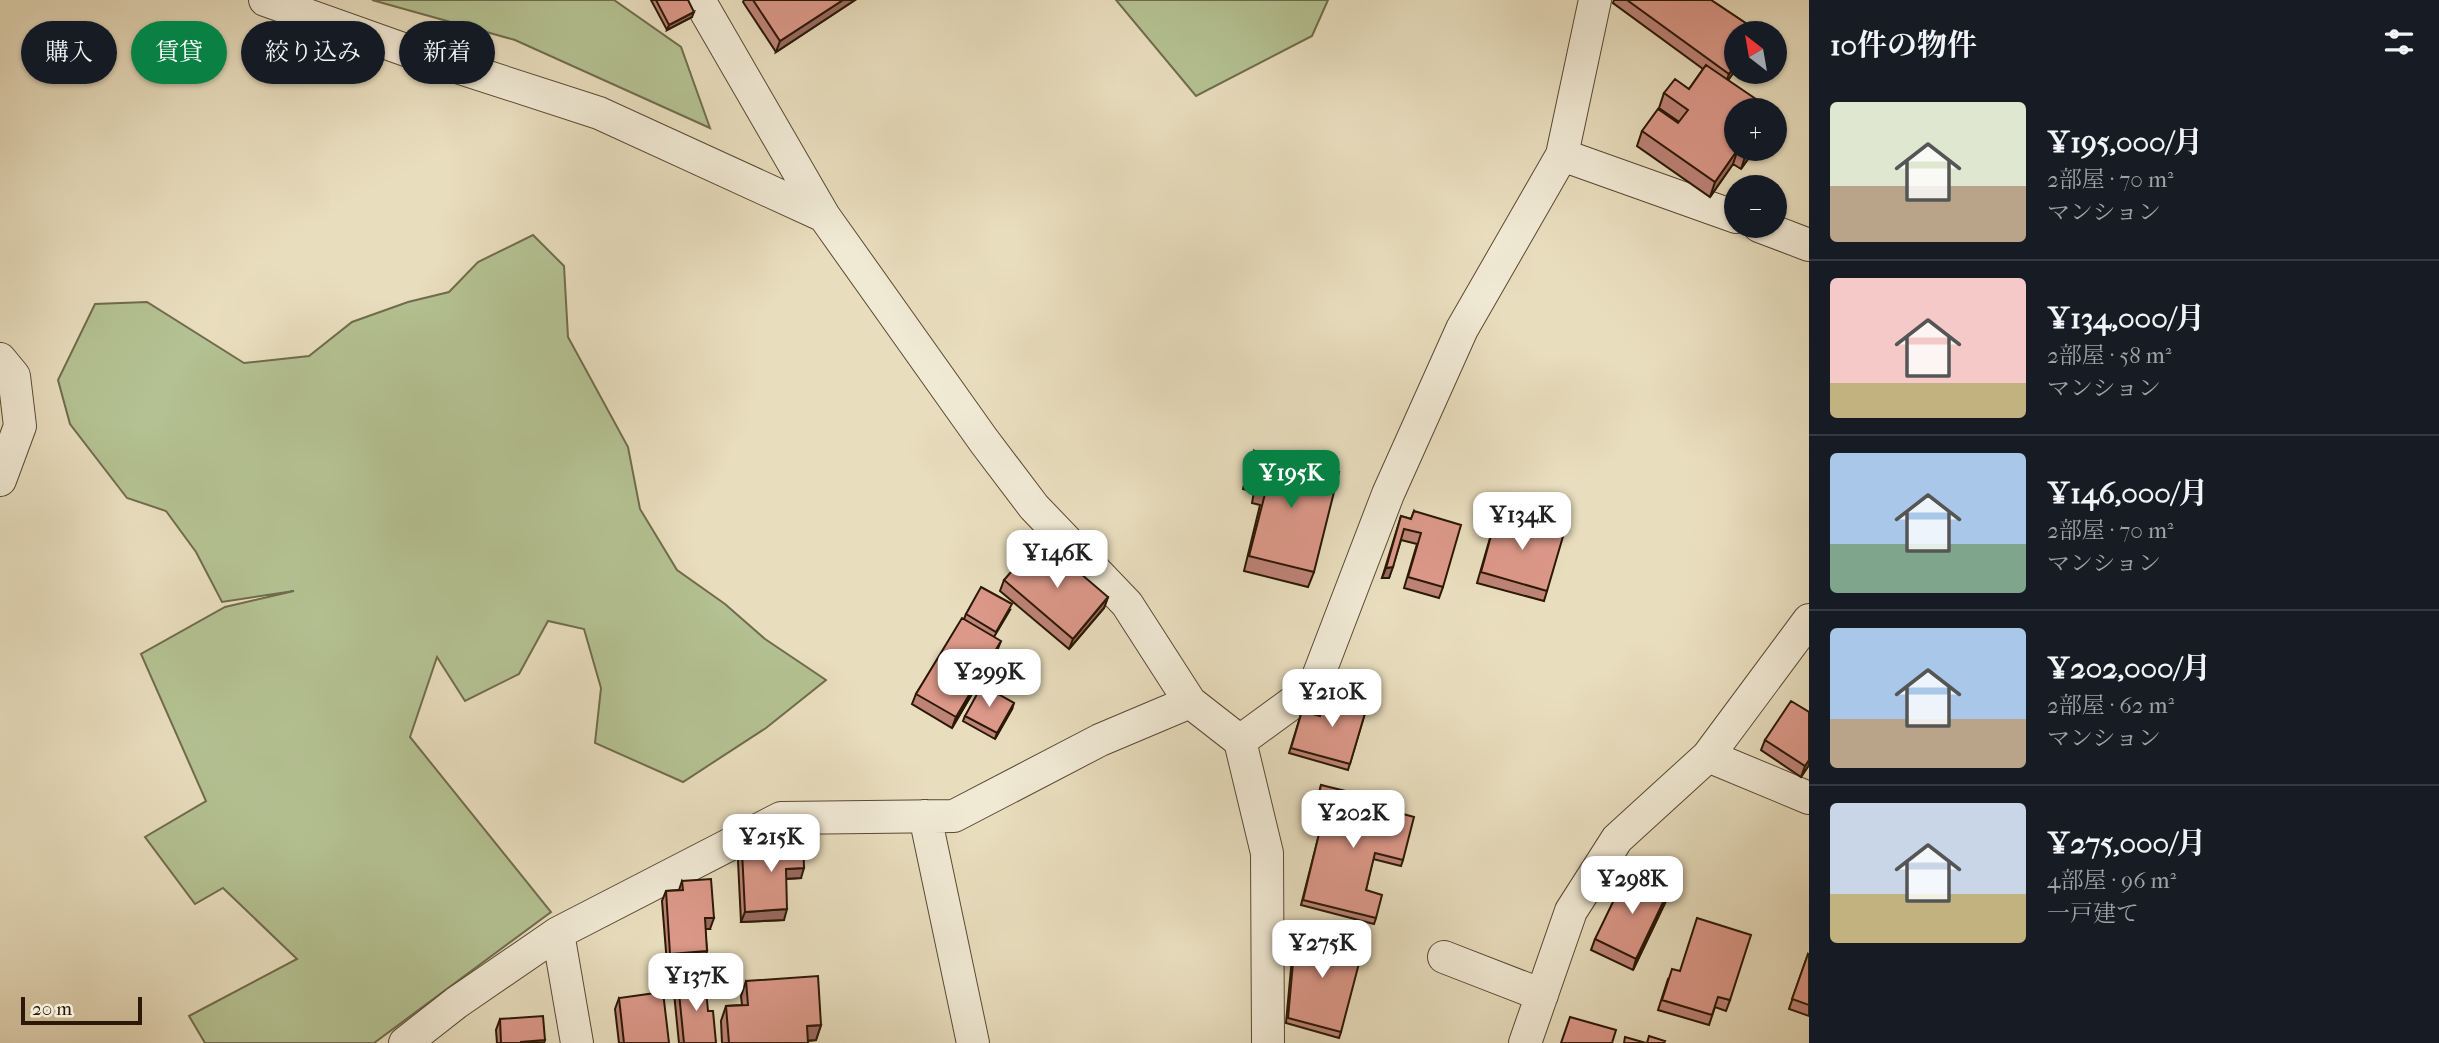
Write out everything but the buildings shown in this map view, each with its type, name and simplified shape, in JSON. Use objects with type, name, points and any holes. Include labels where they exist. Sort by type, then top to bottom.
[{"type":"street","points":[[265,0],[418,54],[599,113],[824,216]]},
{"type":"street","points":[[699,0],[824,216],[984,441],[1034,507],[1128,604],[1190,702],[1240,741],[1267,853],[1268,1043]]},
{"type":"street","points":[[1240,741],[1314,687],[1388,494],[1462,329],[1562,155],[1595,0]]},
{"type":"street","points":[[1562,155],[1724,214]]},
{"type":"street","points":[[1787,237],[1809,245]]},
{"type":"street","points":[[0,359],[14,376],[20,426],[0,480]]},
{"type":"street","points":[[1525,1043],[1572,911],[1617,839],[1708,756],[1809,620]]},
{"type":"street","points":[[405,1043],[456,1003],[558,933],[781,818],[954,816],[1100,740],[1190,702]]},
{"type":"street","points":[[1708,756],[1809,798]]},
{"type":"street","points":[[925,816],[974,1043]]},
{"type":"street","points":[[558,933],[577,1043]]},
{"type":"street","points":[[1444,957],[1542,995]]},
{"type":"green space","points":[[372,0],[614,0],[681,47],[710,128],[515,40],[495,34],[495,21],[447,21]]},
{"type":"green space","points":[[1116,0],[1328,0],[1312,36],[1196,96]]},
{"type":"green space","points":[[533,235],[564,266],[568,337],[628,447],[640,509],[677,570],[725,604],[765,639],[826,680],[766,728],[683,782],[595,743],[601,688],[584,629],[548,621],[519,674],[465,701],[437,657],[410,737],[551,912],[374,1043],[205,1043],[189,1016],[297,959],[223,888],[195,904],[145,837],[206,801],[141,654],[225,607],[294,591],[222,602],[196,552],[166,511],[127,498],[70,424],[58,380],[95,304],[147,302],[244,363],[309,356],[352,322],[408,302],[449,292],[478,262]]}]
